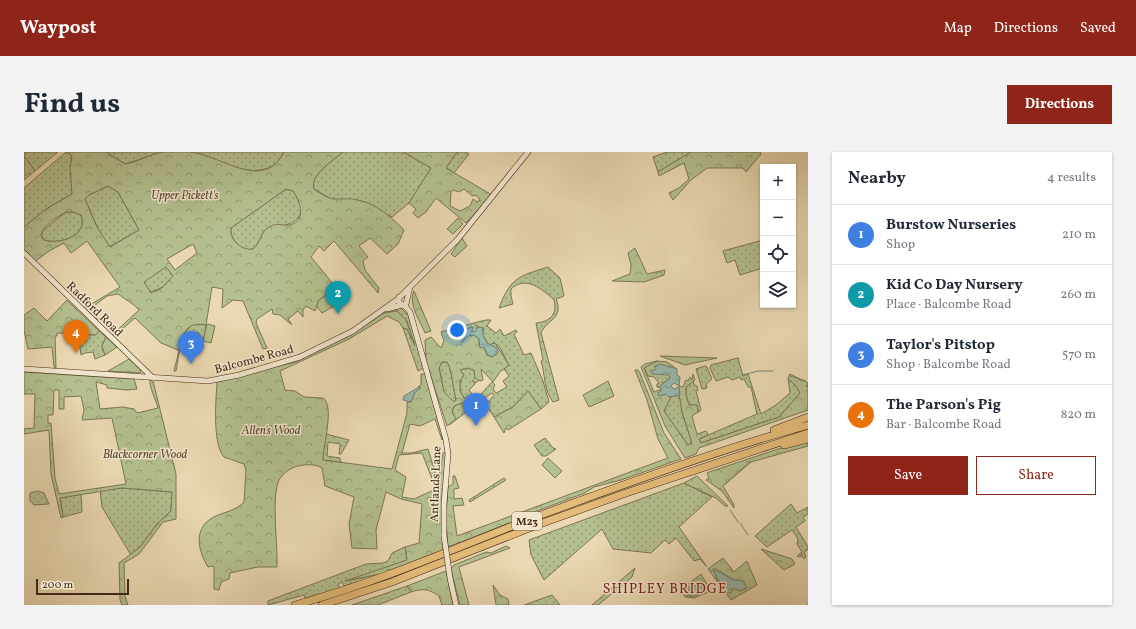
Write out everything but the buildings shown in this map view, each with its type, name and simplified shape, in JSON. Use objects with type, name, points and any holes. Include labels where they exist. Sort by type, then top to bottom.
[{"type":"highway","name":"M23","points":[[760,438],[767,433],[808,417]]},
{"type":"highway","name":"M23","points":[[295,605],[401,571],[606,491],[760,438],[808,425]]},
{"type":"highway","name":"M23","points":[[762,449],[770,444],[808,433]]},
{"type":"highway","name":"M23","points":[[322,605],[392,582],[536,525],[626,492],[762,449],[808,439]]},
{"type":"main road","name":"Balcombe Road","points":[[24,370],[210,381],[286,362],[300,357],[344,335],[382,310],[400,296],[458,239],[528,152]]},
{"type":"main road","name":"Radford Road","points":[[24,253],[153,378]]},
{"type":"main road","points":[[408,299],[406,296],[400,296],[399,302],[402,305],[407,303],[408,299],[411,285]]},
{"type":"main road","name":"Antlands Lane","points":[[408,299],[446,440],[448,456],[444,504],[444,536],[450,578],[456,605]]},
{"type":"main road","name":"Balcombe Road","points":[[382,310],[402,305]]},
{"type":"main road","name":"Antlands Lane","points":[[402,305],[408,309],[413,320]]},
{"type":"main road","points":[[142,377],[145,369]]},
{"type":"green space","points":[[24,152],[58,152],[35,171],[24,158]]},
{"type":"green space","points":[[66,152],[82,162],[98,179],[51,206],[24,227],[24,188]]},
{"type":"green space","name":"Upper Pickett's","points":[[67,152],[106,152],[125,164],[163,152],[188,152],[200,154],[253,171],[264,170],[275,164],[284,152],[343,152],[323,168],[315,178],[313,184],[314,189],[327,197],[365,202],[389,216],[404,230],[398,244],[387,254],[370,238],[359,246],[368,257],[363,261],[365,270],[379,288],[378,293],[334,241],[324,251],[319,246],[311,257],[338,290],[337,297],[334,302],[327,294],[319,300],[315,311],[306,306],[303,310],[303,317],[298,311],[288,319],[292,325],[280,315],[273,314],[272,309],[257,319],[256,323],[267,348],[263,349],[243,301],[233,300],[222,308],[223,289],[212,287],[206,325],[194,325],[186,330],[178,350],[161,343],[135,318],[113,337],[111,336],[139,310],[118,294],[107,296],[90,309],[98,320],[96,321],[83,309],[120,287],[87,241],[71,253],[64,243],[49,251],[34,262],[24,251],[24,227],[46,209],[72,194],[70,168],[72,156]],"holes":[[[108,186],[118,192],[139,230],[110,247],[97,227],[85,199],[89,195]],[[286,189],[293,191],[300,205],[299,219],[295,223],[290,225],[277,224],[269,227],[266,229],[258,244],[253,249],[240,246],[234,240],[231,228]],[[73,212],[81,215],[81,228],[77,233],[64,240],[44,240],[41,235],[44,228],[51,221],[64,213]],[[193,244],[197,253],[175,270],[167,259]],[[166,267],[173,276],[162,288],[151,293],[144,282]]]},
{"type":"green space","points":[[106,152],[163,152],[125,164]]},
{"type":"green space","points":[[190,152],[284,152],[276,163],[266,169],[254,170],[241,169]]},
{"type":"green space","points":[[343,152],[403,152],[431,168],[409,203],[392,217],[360,201],[333,200],[314,189],[313,184],[315,178],[323,168]]},
{"type":"green space","points":[[403,152],[457,152],[446,168],[492,195],[466,223],[436,198],[426,212],[418,218],[413,213],[416,209],[409,203],[431,168]],"holes":[[[464,189],[472,196],[476,195],[480,200],[477,202],[473,199],[470,206],[460,211],[450,206],[451,192],[453,190],[459,192]]]},
{"type":"green space","points":[[457,152],[467,152],[469,154],[454,173],[446,168]]},
{"type":"green space","points":[[667,152],[691,152],[658,172],[653,157]]},
{"type":"green space","points":[[691,152],[760,152],[761,154],[746,172],[743,168],[707,168],[691,180],[673,200],[669,193],[679,188],[689,179],[684,163],[659,176],[658,172]]},
{"type":"green space","points":[[25,157],[35,171],[24,180],[24,158]]},
{"type":"green space","points":[[108,186],[118,192],[139,230],[109,247],[97,227],[85,199],[89,195]]},
{"type":"green space","points":[[286,189],[293,191],[299,201],[301,209],[300,216],[289,224],[264,231],[259,242],[250,250],[241,247],[234,241],[231,228]]},
{"type":"green space","points":[[66,212],[74,212],[81,215],[81,228],[77,233],[64,240],[44,240],[41,235],[43,230]]},
{"type":"green space","points":[[458,218],[463,224],[453,234],[447,229]]},
{"type":"green space","points":[[462,238],[467,246],[455,257],[451,254]]},
{"type":"green space","points":[[760,241],[760,269],[740,275],[735,260],[727,263],[723,251]]},
{"type":"green space","points":[[635,248],[647,274],[665,270],[664,275],[644,282],[612,281],[630,274],[631,265],[628,253]]},
{"type":"green space","points":[[166,266],[173,276],[163,287],[151,292],[143,282]]},
{"type":"green space","points":[[548,267],[560,278],[564,296],[556,299],[558,311],[541,333],[559,400],[553,402],[548,393],[545,382],[541,361],[543,360],[536,323],[545,321],[551,317],[555,310],[554,300],[534,285],[522,283],[511,289],[513,304],[499,308],[507,290],[512,284],[523,276]]},
{"type":"green space","points":[[414,291],[431,331],[425,333],[415,312],[412,301]]},
{"type":"green space","points":[[327,294],[336,305],[322,313],[317,307],[318,301]]},
{"type":"green space","points":[[67,300],[99,331],[96,335],[57,333],[57,336],[55,336],[56,368],[54,367],[52,347],[28,349],[24,330],[24,315],[34,308],[47,321]]},
{"type":"green space","points":[[401,308],[408,315],[424,368],[418,371],[403,328],[407,329],[414,343],[407,321],[397,311],[383,313],[388,310]]},
{"type":"green space","name":"Allen's Wood","points":[[397,311],[406,320],[415,346],[407,329],[403,328],[399,322],[387,316],[349,339],[280,371],[285,390],[295,391],[304,397],[323,398],[326,402],[328,409],[328,426],[323,460],[392,469],[407,413],[407,402],[411,402],[415,392],[421,388],[418,387],[421,385],[421,374],[425,374],[443,439],[442,440],[435,419],[420,426],[410,424],[402,453],[411,453],[428,449],[438,481],[443,453],[446,452],[442,517],[443,550],[385,573],[345,581],[407,560],[405,547],[419,543],[422,504],[401,499],[386,492],[376,530],[377,549],[352,548],[349,524],[354,497],[325,486],[322,468],[314,465],[301,465],[292,468],[285,473],[279,480],[277,488],[275,510],[277,567],[258,567],[230,573],[229,579],[221,582],[219,590],[214,589],[214,568],[213,566],[208,567],[201,553],[199,538],[200,532],[209,520],[234,509],[244,502],[246,470],[244,464],[224,457],[220,450],[216,432],[217,382],[295,362],[349,336],[384,313]],"holes":[[[422,453],[436,489],[414,499],[402,497],[406,477],[395,470],[399,455]]]},
{"type":"green space","points":[[491,320],[487,326],[496,333],[500,329],[504,336],[516,330],[517,332],[514,334],[524,355],[531,353],[543,381],[549,402],[541,409],[528,391],[513,407],[494,417],[486,405],[494,395],[492,393],[482,400],[479,396],[482,395],[481,394],[492,382],[495,385],[493,389],[496,393],[507,387],[503,381],[509,376],[504,369],[509,365],[499,346],[494,343],[489,345],[483,335],[484,328],[478,328],[474,323]]},
{"type":"green space","points":[[474,323],[478,328],[477,332],[471,331],[474,328],[472,327],[467,329],[466,337],[461,343],[470,335],[474,335],[479,339],[479,345],[481,348],[483,346],[487,355],[492,357],[497,354],[497,351],[495,347],[489,345],[495,343],[509,365],[500,372],[493,382],[481,369],[483,380],[480,381],[475,378],[474,370],[467,368],[460,370],[464,375],[460,381],[460,391],[464,398],[470,398],[472,405],[470,406],[468,401],[454,406],[452,412],[456,419],[447,426],[426,361],[425,340],[431,337],[441,348],[444,341],[441,332]],"holes":[[[442,362],[447,362],[450,369],[456,399],[454,402],[444,392],[439,368]]]},
{"type":"green space","points":[[193,324],[206,325],[204,338],[200,338],[199,333],[196,332],[190,336],[184,337],[184,346],[180,348],[176,371],[174,371],[183,334]]},
{"type":"green space","points":[[207,324],[215,326],[211,343],[203,341]]},
{"type":"green space","points":[[99,331],[106,337],[102,346],[105,355],[95,359],[93,352],[81,355],[78,334],[95,335]]},
{"type":"green space","points":[[106,337],[117,347],[105,355],[102,346]]},
{"type":"green space","points":[[660,356],[717,358],[685,365]]},
{"type":"green space","points":[[738,358],[743,376],[748,374],[761,414],[776,405],[790,393],[788,378],[798,387],[800,393],[779,417],[701,443],[699,439],[757,414],[751,387],[748,387],[744,379],[741,380],[740,377],[732,380],[728,377],[716,381],[710,368],[711,365]]},
{"type":"green space","points":[[129,359],[141,370],[140,373],[108,371]]},
{"type":"green space","points":[[657,361],[667,362],[677,369],[667,366],[670,378],[661,385],[661,388],[657,387],[657,384],[659,383],[654,377],[648,376],[644,367]]},
{"type":"green space","points":[[657,361],[644,368],[654,392],[662,389],[662,391],[658,393],[659,396],[666,394],[671,397],[664,411],[688,445],[692,443],[682,412],[678,389],[679,386],[683,387],[686,380],[688,381],[690,377],[692,380],[693,374],[695,380],[686,387],[686,395],[689,405],[697,405],[698,412],[692,416],[697,434],[706,431],[708,435],[699,439],[701,443],[779,417],[800,393],[796,386],[788,378],[790,374],[808,383],[806,387],[808,385],[808,410],[699,448],[696,454],[685,458],[665,426],[641,367],[645,364]]},
{"type":"green space","points":[[443,362],[447,362],[449,365],[456,399],[454,402],[444,392],[439,367]]},
{"type":"green space","points":[[705,366],[707,367],[712,379],[706,384],[707,388],[702,389],[696,369]]},
{"type":"green space","points":[[467,368],[474,370],[475,376],[479,380],[476,383],[472,380],[475,384],[469,390],[472,394],[471,399],[464,398],[460,389],[460,384],[464,375],[460,370]]},
{"type":"green space","points":[[635,370],[638,370],[640,373],[664,433],[681,459],[621,480],[594,487],[585,493],[448,547],[446,518],[448,487],[453,484],[453,476],[455,476],[459,488],[454,489],[454,499],[462,498],[464,505],[453,506],[457,536],[668,458],[658,439],[647,400]]},
{"type":"green space","name":"Blackcorner Wood","points":[[24,372],[134,379],[137,389],[127,390],[107,388],[107,385],[96,382],[100,409],[123,407],[134,409],[137,413],[158,408],[150,380],[153,381],[176,474],[176,519],[163,522],[139,554],[124,563],[125,596],[128,605],[122,605],[120,600],[119,563],[140,547],[157,524],[171,511],[172,492],[122,488],[60,498],[63,517],[61,518],[51,474],[49,430],[24,434],[24,429],[34,428],[35,394],[24,394]],"holes":[[[54,390],[59,390],[59,409],[64,409],[64,397],[81,396],[84,410],[82,420],[112,418],[126,484],[59,494],[55,478],[51,423],[48,423],[48,415],[53,415]]]},
{"type":"green space","points":[[608,381],[614,396],[589,407],[583,395]]},
{"type":"green space","points":[[693,381],[695,386],[697,386],[698,390],[696,391],[701,410],[697,413],[697,405],[689,405],[686,395],[686,387]]},
{"type":"green space","points":[[528,391],[541,409],[508,430],[506,428],[504,433],[494,417],[513,407]]},
{"type":"green space","points":[[680,395],[682,412],[692,443],[688,445],[664,411],[671,397]]},
{"type":"green space","points":[[466,403],[469,410],[449,425],[456,419],[452,413],[453,408],[458,404]]},
{"type":"green space","points":[[326,434],[349,440],[341,454],[339,454],[340,444],[328,442],[327,456],[340,458],[341,462],[322,460]]},
{"type":"green space","points":[[545,438],[553,448],[556,449],[546,456],[542,456],[534,445]]},
{"type":"green space","points":[[808,441],[808,446],[751,462],[723,486],[734,505],[734,508],[722,491],[706,480],[709,478],[707,473],[709,472],[784,447]]},
{"type":"green space","points":[[548,458],[562,471],[555,478],[542,465]]},
{"type":"green space","points":[[697,476],[728,506],[725,506],[716,498],[684,483]]},
{"type":"green space","points":[[504,478],[506,480],[470,502],[469,500]]},
{"type":"green space","points":[[684,483],[712,497],[679,527],[707,567],[700,559],[694,561],[676,538],[669,544],[665,540],[651,553],[613,549],[602,529],[544,580],[531,555],[529,540]]},
{"type":"green space","points":[[124,488],[172,492],[171,511],[157,524],[145,542],[131,555],[102,507],[100,490]]},
{"type":"green space","points":[[38,491],[44,493],[49,504],[34,505],[30,501],[30,493]]},
{"type":"green space","points":[[81,494],[82,512],[63,517],[60,498]]},
{"type":"green space","points":[[791,504],[797,513],[808,507],[808,514],[803,517],[805,521],[796,527],[808,547],[804,553],[806,556],[804,559],[801,555],[800,557],[797,556],[802,552],[797,544],[798,539],[792,530],[767,547],[755,536]]},
{"type":"green space","points":[[506,546],[510,548],[459,567],[469,605],[460,605],[451,569],[454,565],[486,552],[491,553]]},
{"type":"green space","points":[[405,547],[407,560],[351,580],[385,573],[344,586],[342,582],[338,584],[340,588],[305,598],[304,595],[268,605],[268,601],[366,564],[383,563],[388,561],[392,553]]},
{"type":"green space","points":[[761,549],[792,559],[795,564],[784,570]]},
{"type":"green space","points":[[723,558],[734,572],[747,561],[757,585],[731,600],[708,569]],"holes":[[[713,569],[716,569],[734,580],[742,581],[746,588],[740,591],[733,588],[732,591],[728,593],[720,584],[720,581],[718,581]]]},
{"type":"green space","points":[[635,568],[632,577],[598,605],[592,605]]},
{"type":"green space","points":[[446,571],[453,605],[442,605],[439,596],[425,590],[411,592],[407,586]]},
{"type":"green space","points":[[701,574],[711,591],[694,598],[686,597],[689,595],[691,597],[707,588],[706,586],[701,587],[694,585],[690,586],[688,595],[685,597],[680,590]]},
{"type":"green space","points":[[493,585],[500,595],[508,599],[509,605],[496,605]]},
{"type":"green space","points":[[407,586],[411,592],[378,605],[352,605]]},
{"type":"green space","points":[[552,595],[560,605],[524,605]]},
{"type":"water","points":[[478,327],[483,328],[483,335],[487,343],[497,348],[498,352],[492,357],[488,355],[484,347],[480,348],[479,339],[474,335],[470,335],[461,343],[466,336],[466,329],[474,328],[471,331],[475,332]]},
{"type":"water","points":[[660,364],[677,369],[677,375],[680,377],[679,386],[674,383],[671,386],[674,389],[679,387],[680,395],[669,397],[666,394],[659,396],[658,393],[662,390],[660,386],[670,378],[669,375],[652,374],[651,371],[656,369],[655,366]]},
{"type":"water","points":[[419,387],[421,388],[415,392],[411,402],[403,400],[404,396]]},
{"type":"water","points":[[713,569],[734,580],[744,581],[746,588],[740,591],[733,588],[731,593],[727,593],[720,584],[720,581],[718,580]]},
{"type":"water","points":[[692,585],[707,587],[696,596],[690,596],[688,591]]},
{"type":"waterway","points":[[743,375],[758,371],[773,371]]},
{"type":"waterway","points":[[790,376],[806,381]]},
{"type":"waterway","points":[[723,486],[750,462]]},
{"type":"waterway","points":[[730,510],[738,522]]},
{"type":"waterway","points":[[740,523],[748,535]]},
{"type":"place","name":"Kid Co Day Nursery","points":[[338,314]]},
{"type":"place","name":"The Parson's Pig","points":[[76,353]]},
{"type":"place","name":"Taylor's Pitstop","points":[[191,364]]},
{"type":"place","name":"Burstow Nurseries","points":[[476,426]]},
{"type":"district","name":"SHIPLEY BRIDGE","points":[[665,588]]}]
